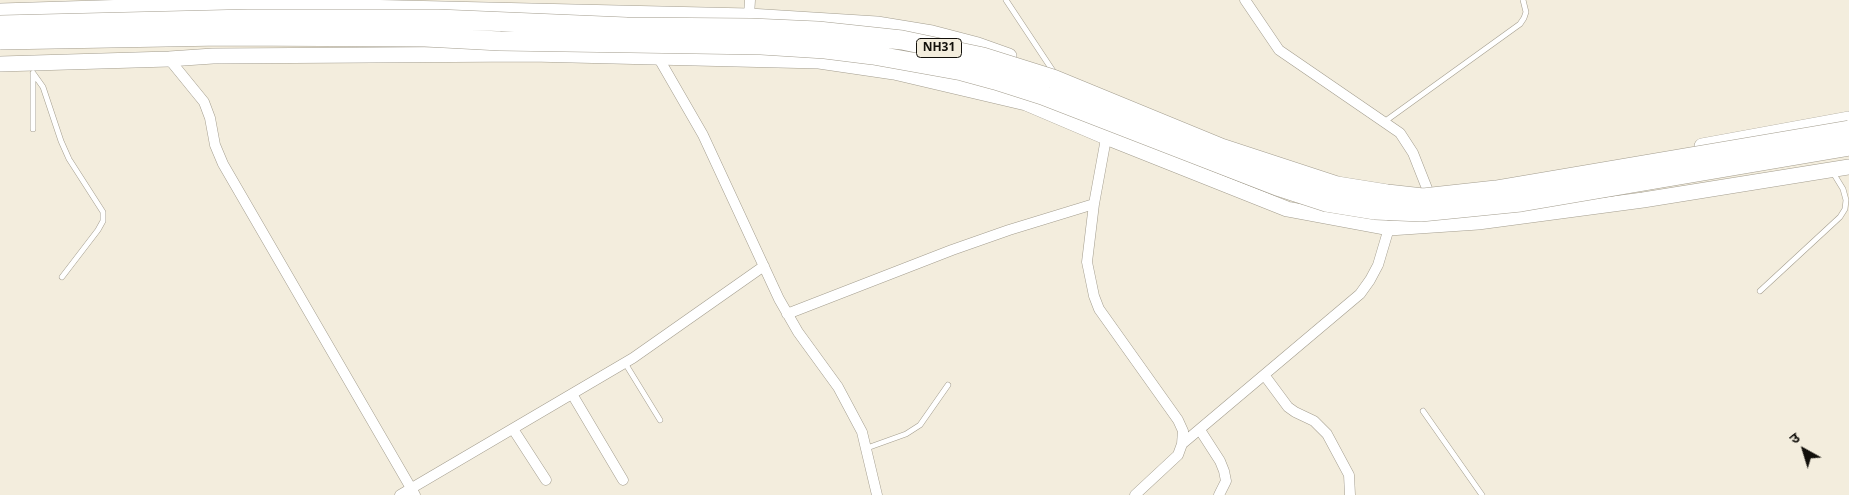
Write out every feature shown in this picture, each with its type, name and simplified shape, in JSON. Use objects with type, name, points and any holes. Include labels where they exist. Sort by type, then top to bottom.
[{"type":"highway","name":"NH31","points":[[0,25],[248,19],[438,19],[627,27],[751,28],[808,31],[902,40],[983,57],[1053,79],[1222,148],[1337,186],[1423,198],[1496,190],[1849,130]]},
{"type":"highway","name":"NH31","points":[[0,40],[222,36],[415,37],[510,42],[761,45],[835,50],[962,71],[995,80],[1042,95],[1277,186],[1326,202],[1375,210],[1421,212],[1521,202],[1849,146]]},
{"type":"street","points":[[749,16],[750,0]]},
{"type":"street","points":[[1245,0],[1279,50],[1400,133],[1413,153],[1428,191]]},
{"type":"street","points":[[0,11],[228,4],[749,16],[877,24],[932,33],[978,45],[1053,71],[1266,156],[1346,180],[1428,191],[1560,173],[1849,119]]},
{"type":"street","points":[[0,64],[34,68],[212,56],[531,54],[819,61],[894,72],[1026,103],[1287,209],[1389,228],[1478,222],[1643,200],[1849,167]]},
{"type":"street","points":[[658,57],[703,135],[787,314],[846,400],[862,432],[877,495]]},
{"type":"street","points":[[169,59],[204,102],[210,118],[215,145],[223,164],[413,492]]},
{"type":"street","points":[[1109,93],[1106,137],[1094,204],[1087,262],[1094,296],[1100,309],[1178,420],[1183,431],[1182,444],[1178,455],[1134,495]]},
{"type":"street","points":[[787,314],[952,250],[1094,204]]},
{"type":"street","points":[[1182,444],[1360,294],[1378,266],[1389,228]]},
{"type":"street","points":[[400,495],[413,492],[513,429],[624,363],[764,266]]},
{"type":"street","points":[[1264,376],[1288,407],[1314,421],[1327,434],[1349,475],[1350,495]]},
{"type":"street","points":[[572,394],[623,480]]},
{"type":"street","points":[[513,429],[546,480]]},
{"type":"street","points":[[1200,430],[1220,461],[1224,471],[1226,481],[1219,495]]},
{"type":"lane","points":[[1006,0],[1053,71]]},
{"type":"lane","points":[[1383,122],[1520,24],[1526,12],[1523,0]]},
{"type":"lane","points":[[33,129],[34,68]]},
{"type":"lane","points":[[34,68],[43,87],[69,159],[103,212],[103,221],[98,230],[62,276]]},
{"type":"lane","points":[[1760,291],[1840,217],[1845,209],[1846,200],[1843,189],[1832,170]]},
{"type":"lane","points":[[624,363],[660,420]]},
{"type":"lane","points":[[867,448],[906,434],[920,424],[948,386]]},
{"type":"lane","points":[[1423,411],[1482,495]]}]
